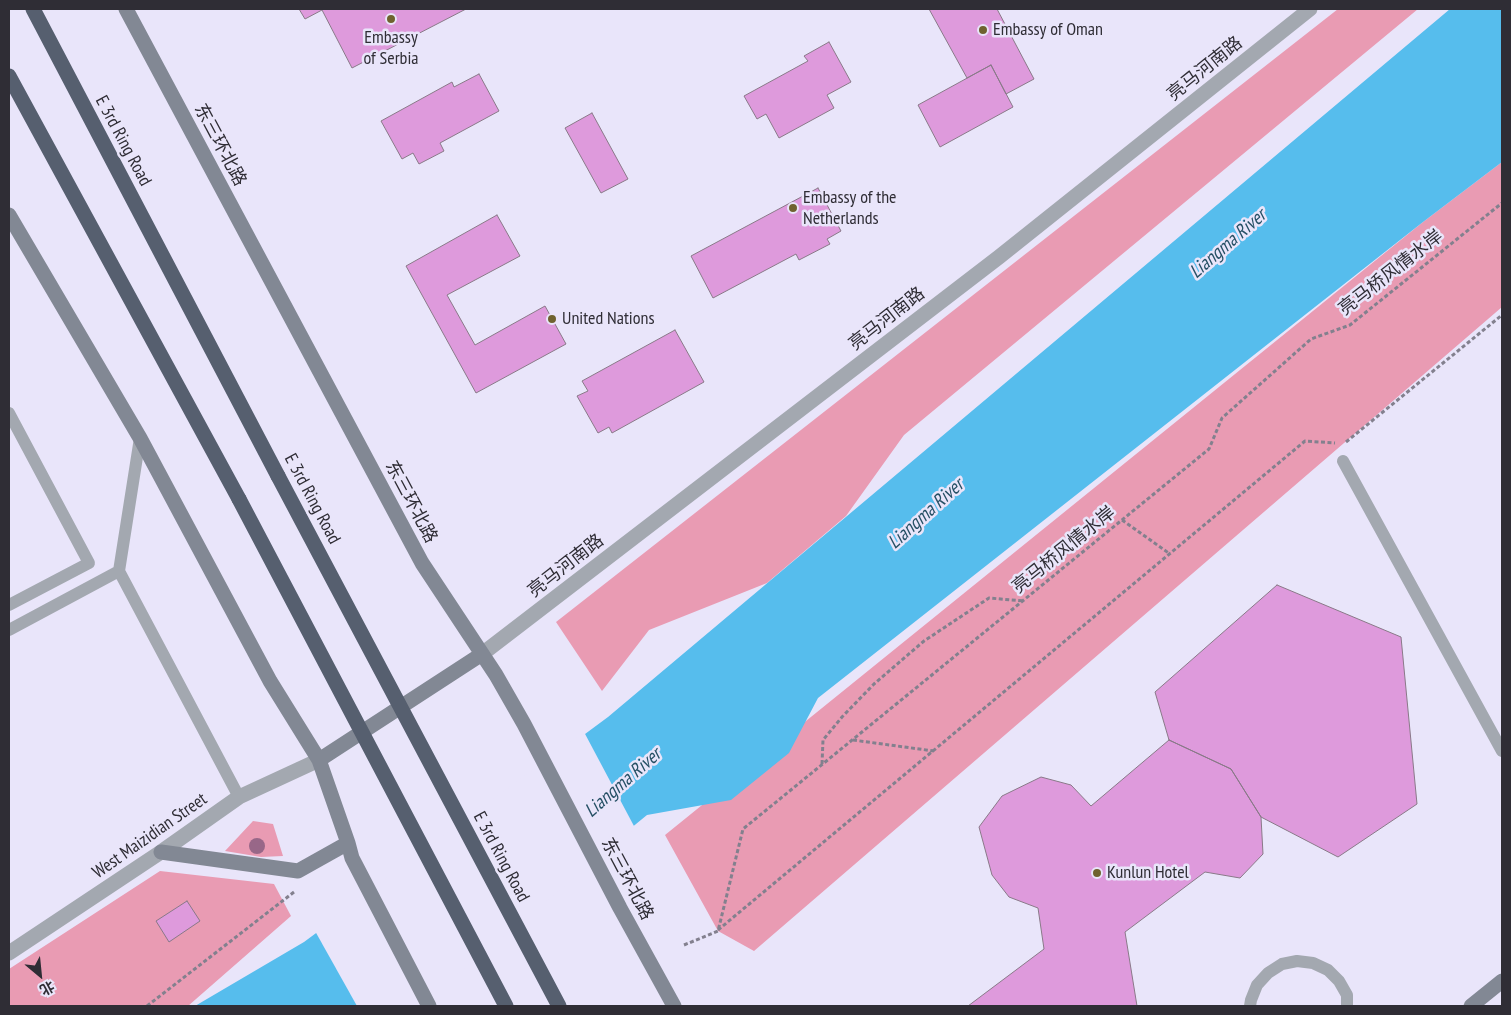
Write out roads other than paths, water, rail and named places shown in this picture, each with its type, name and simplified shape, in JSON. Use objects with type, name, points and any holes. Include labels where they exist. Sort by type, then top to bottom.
[{"type":"highway","name":"E 3rd Ring Road","points":[[33,9],[559,1006]]},
{"type":"highway","points":[[9,76],[239,499],[506,1006]]},
{"type":"street","name":"东三环北路","points":[[126,9],[422,563],[482,654],[524,724],[620,908],[674,1006]]},
{"type":"street","name":"亮马河南路","points":[[482,654],[1006,251],[1310,9]]},
{"type":"street","points":[[9,215],[140,438],[270,681],[319,760],[352,858],[429,1006]]},
{"type":"street","points":[[319,760],[482,654]]},
{"type":"street","name":"West Maizidian Street","points":[[9,953],[161,852],[239,797],[319,760]]},
{"type":"street","points":[[161,852],[298,871],[348,843]]},
{"type":"street","points":[[1472,1006],[1502,981]]},
{"type":"lane","points":[[9,413],[89,563],[9,605]]},
{"type":"lane","points":[[140,438],[119,571],[239,797]]},
{"type":"lane","points":[[1343,461],[1502,751]]},
{"type":"lane","points":[[9,630],[119,571]]},
{"type":"lane","points":[[1250,1006],[1257,985],[1268,973],[1282,964],[1297,961],[1313,963],[1328,970],[1339,981],[1347,995],[1347,1006]]},
{"type":"water","name":"Liangma River","points":[[1450,9],[1502,9],[1502,162],[1423,222],[818,698],[789,753],[731,800],[647,815],[414,1006],[195,1006],[304,942],[608,717]]},
{"type":"place","name":"Embassy of Serbia","points":[[391,19]]},
{"type":"place","name":"Embassy of Oman","points":[[983,30]]},
{"type":"place","name":"Embassy of the Netherlands","points":[[793,208]]},
{"type":"place","name":"United Nations","points":[[552,319]]},
{"type":"place","name":"Kunlun Hotel","points":[[1097,873]]}]
